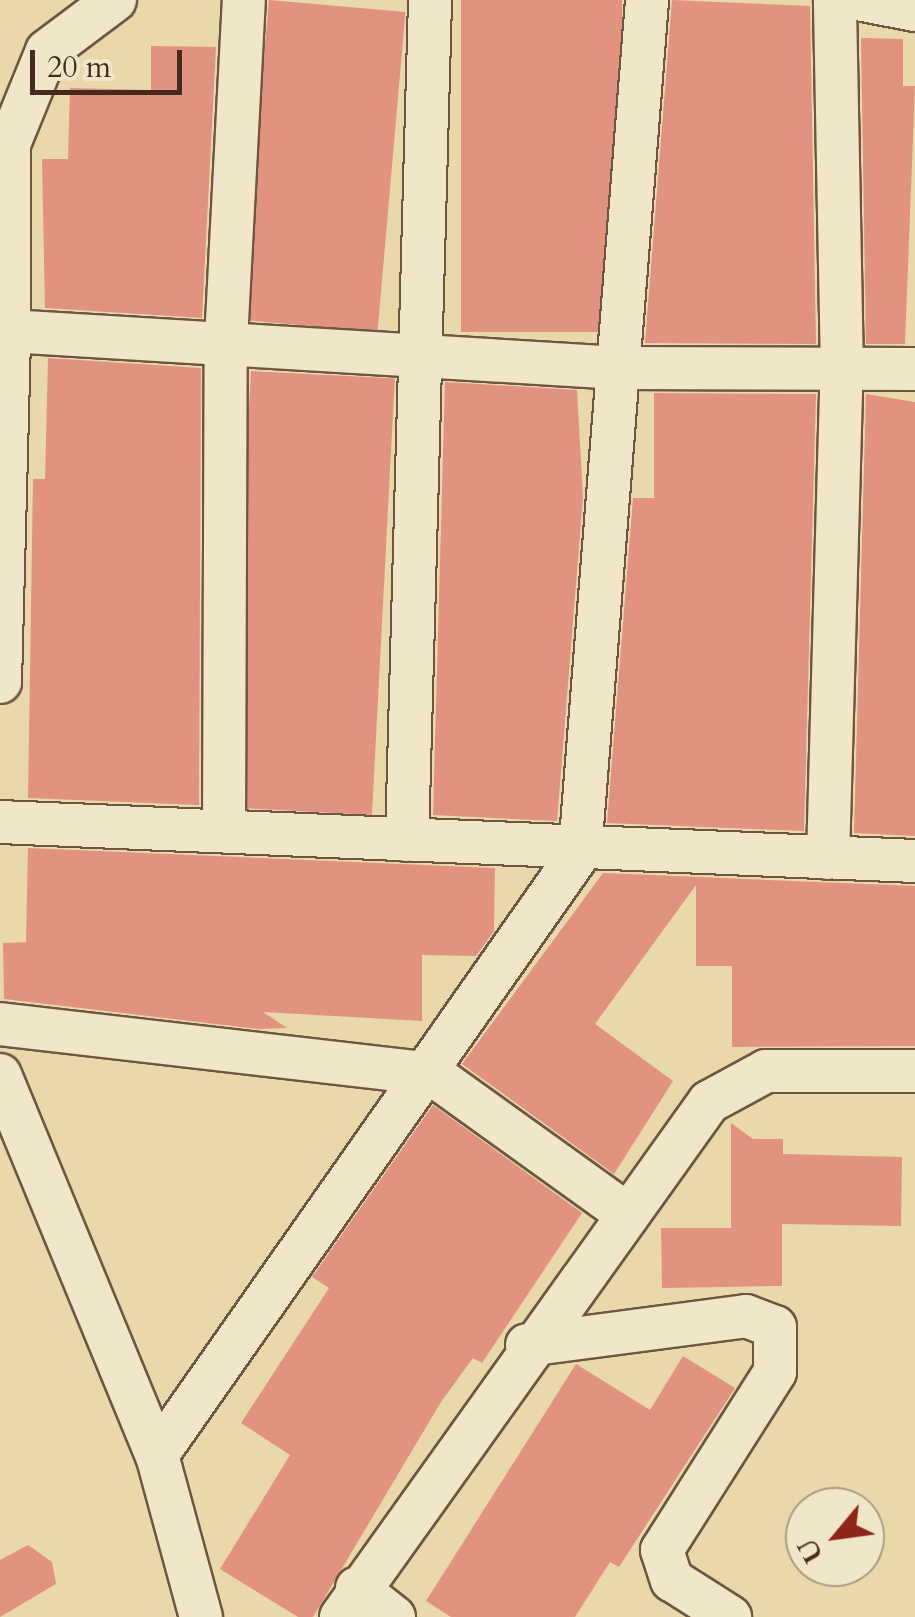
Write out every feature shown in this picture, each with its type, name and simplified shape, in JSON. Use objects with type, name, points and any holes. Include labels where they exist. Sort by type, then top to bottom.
[{"type":"street","points":[[0,682],[10,331],[10,144],[22,106],[47,52],[115,0]]},
{"type":"street","points":[[224,831],[226,341],[244,0]]},
{"type":"street","points":[[407,840],[430,0]]},
{"type":"street","points":[[157,1456],[432,1074],[580,852],[647,0]]},
{"type":"street","points":[[828,858],[842,370],[834,0]]},
{"type":"street","points":[[863,0],[915,10]]},
{"type":"street","points":[[10,331],[226,341],[418,358],[619,368],[915,369]]},
{"type":"street","points":[[0,822],[407,840],[580,852],[915,860]]},
{"type":"street","points":[[0,1024],[432,1074],[628,1215]]},
{"type":"street","points":[[394,1617],[349,1602],[527,1345],[709,1102],[739,1081],[796,1068],[915,1071]]},
{"type":"street","points":[[0,1075],[157,1456],[201,1617]]},
{"type":"street","points":[[527,1345],[746,1316],[775,1326],[776,1372],[662,1550],[672,1580],[730,1617]]},
{"type":"building","points":[[269,0],[405,12],[378,332],[241,320]]},
{"type":"building","points":[[461,0],[622,0],[622,332],[461,332]]},
{"type":"building","points":[[672,0],[810,6],[816,344],[645,343]]},
{"type":"building","points":[[861,38],[903,39],[903,86],[915,86],[905,344],[866,344]]},
{"type":"building","points":[[151,46],[216,47],[202,318],[45,308],[42,159],[68,159],[70,88],[151,90]]},
{"type":"building","points":[[48,358],[201,368],[199,805],[28,798],[33,479],[45,479]]},
{"type":"building","points":[[251,371],[395,379],[372,815],[228,807]]},
{"type":"building","points":[[445,382],[577,390],[583,497],[557,821],[433,815]]},
{"type":"building","points":[[654,393],[816,394],[804,831],[607,823],[633,498],[654,498]]},
{"type":"building","points":[[866,394],[915,402],[915,836],[854,833]]},
{"type":"building","points":[[28,848],[495,868],[494,931],[476,956],[422,955],[422,1021],[263,1012],[287,1028],[258,1029],[4,999],[3,943],[26,942]]},
{"type":"building","points":[[603,873],[915,886],[915,1046],[732,1047],[732,966],[696,966],[696,885],[595,1024],[673,1081],[614,1174],[462,1064]]},
{"type":"building","points":[[433,1105],[582,1213],[482,1363],[473,1358],[441,1402],[313,1617],[298,1617],[220,1569],[290,1455],[241,1423],[329,1288],[312,1277]]},
{"type":"building","points":[[731,1123],[753,1139],[783,1139],[783,1154],[902,1157],[901,1226],[782,1224],[782,1286],[662,1288],[661,1228],[731,1228]]},
{"type":"building","points":[[683,1356],[735,1388],[619,1567],[610,1562],[575,1617],[451,1617],[426,1601],[576,1364],[650,1410]]},
{"type":"building","points":[[28,1545],[52,1562],[56,1584],[0,1617],[0,1560]]}]
